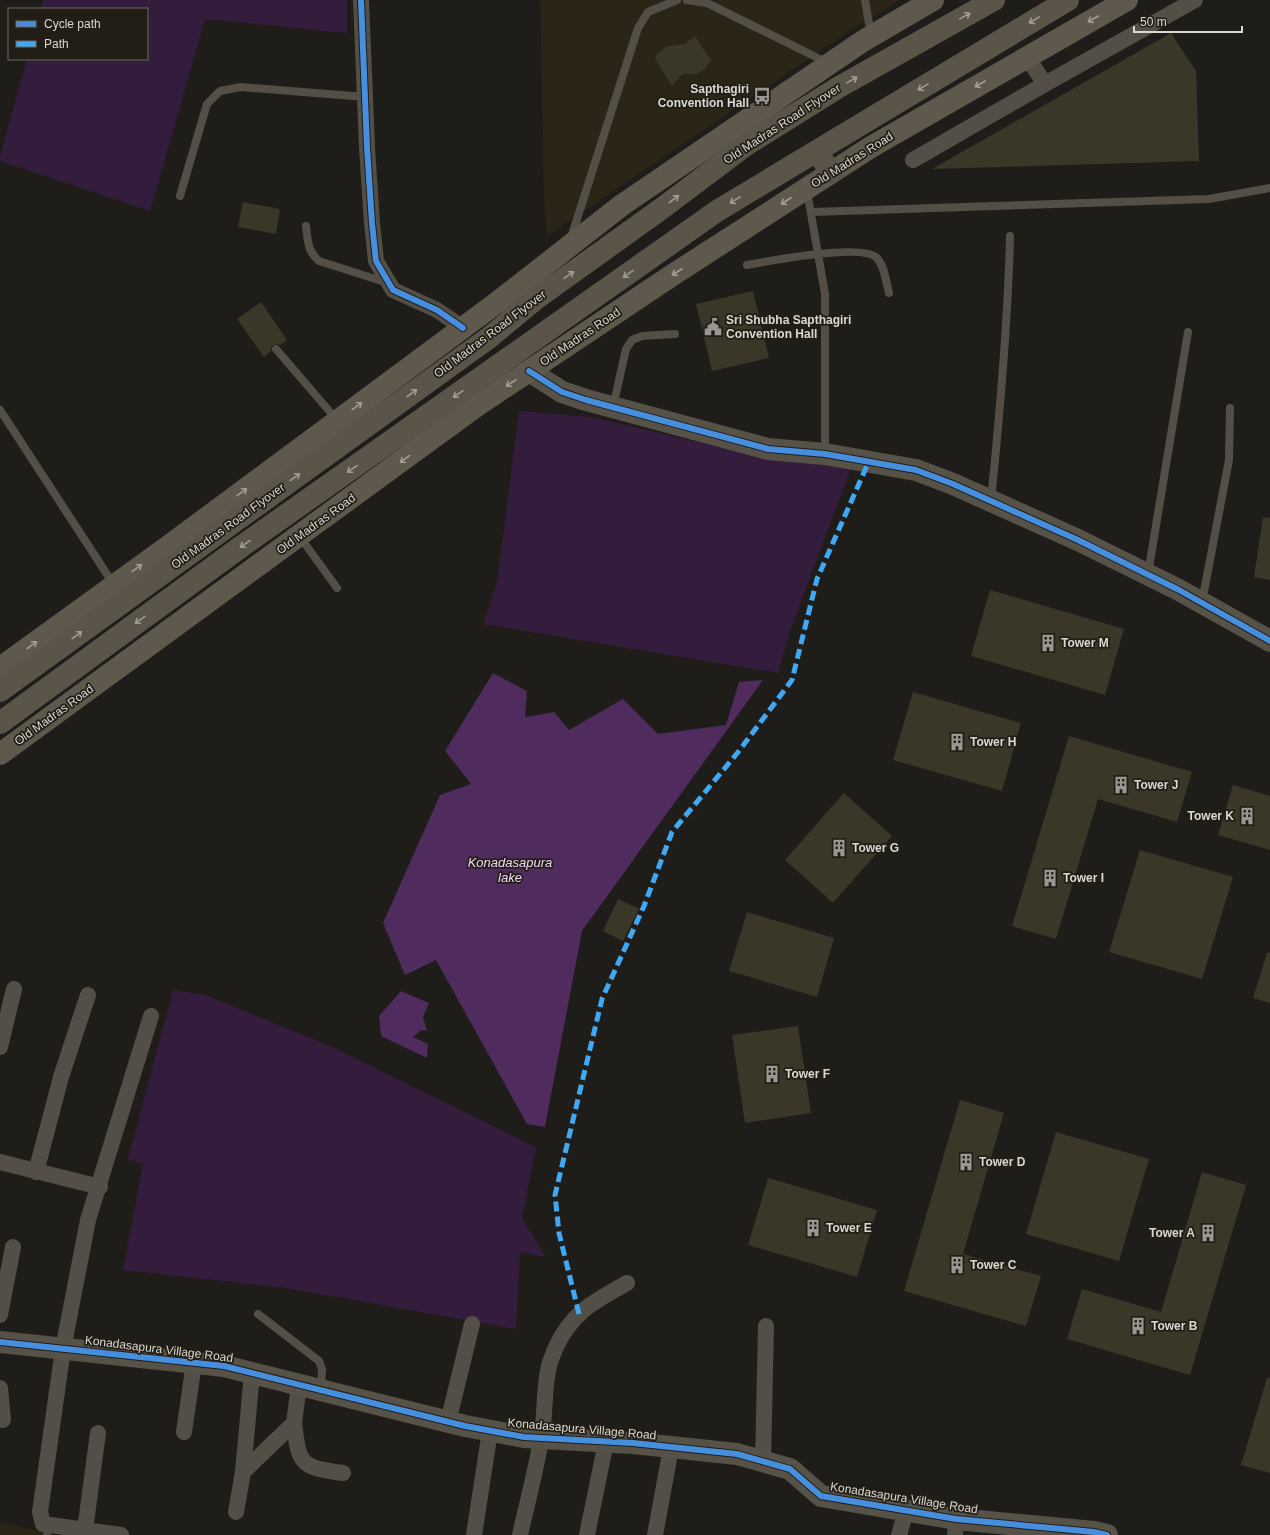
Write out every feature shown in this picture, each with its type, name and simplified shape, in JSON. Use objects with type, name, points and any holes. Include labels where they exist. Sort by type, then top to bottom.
[{"type":"highway","name":"Old Madras Road Flyover","points":[[0,691],[490,337],[537,298],[661,209],[746,145],[839,87],[994,0]]},
{"type":"highway","points":[[831,173],[817,151],[1068,0]]},
{"type":"highway","name":"Old Madras Road Flyover","points":[[0,723],[242,546],[717,211],[817,151]]},
{"type":"main road","points":[[0,668],[463,328],[622,205],[871,36],[933,0]]},
{"type":"main road","name":"Old Madras Road","points":[[0,754],[475,407],[674,274],[870,147],[1127,0]]},
{"type":"street","points":[[361,0],[364,97],[372,223],[376,261],[393,290],[437,310],[463,328]]},
{"type":"street","points":[[913,160],[1195,0]]},
{"type":"street","points":[[1027,57],[1045,84]]},
{"type":"street","points":[[529,371],[562,392],[613,408],[768,449],[825,454],[916,470],[954,484],[1078,540],[1148,575],[1270,641]]},
{"type":"street","points":[[0,1047],[14,989]]},
{"type":"street","points":[[36,1172],[61,1077],[88,995]]},
{"type":"street","points":[[121,1535],[85,1530],[48,1530],[43,1524],[40,1512],[63,1349],[88,1220],[100,1187],[151,1016]]},
{"type":"street","points":[[0,1162],[100,1187]]},
{"type":"street","points":[[0,1315],[13,1247]]},
{"type":"street","points":[[520,1535],[542,1438],[549,1365],[562,1335],[569,1324],[579,1314],[627,1283]]},
{"type":"street","points":[[448,1422],[472,1324]]},
{"type":"street","points":[[763,1462],[766,1326]]},
{"type":"street","name":"Konadasapura Village Road","points":[[0,1342],[224,1366],[448,1422],[524,1437],[606,1442],[737,1454],[790,1469],[820,1496],[906,1511],[956,1527],[1094,1532],[1107,1535]]},
{"type":"street","points":[[184,1432],[194,1363]]},
{"type":"street","points":[[236,1512],[243,1472],[252,1373]]},
{"type":"street","points":[[299,1385],[294,1423],[297,1448],[305,1464],[317,1469],[343,1473]]},
{"type":"street","points":[[0,1388],[3,1420]]},
{"type":"street","points":[[243,1472],[294,1423]]},
{"type":"street","points":[[474,1535],[490,1431]]},
{"type":"street","points":[[85,1530],[98,1432]]},
{"type":"street","points":[[587,1535],[606,1442]]},
{"type":"street","points":[[655,1535],[671,1448]]},
{"type":"street","points":[[899,1535],[906,1511]]},
{"type":"lane","points":[[568,247],[638,28],[648,12],[677,0]]},
{"type":"lane","points":[[687,0],[706,3],[829,64]]},
{"type":"lane","points":[[865,0],[871,36]]},
{"type":"lane","points":[[180,196],[207,104],[220,91],[241,87],[364,97]]},
{"type":"lane","points":[[806,188],[825,294],[825,454]]},
{"type":"lane","points":[[810,212],[1209,199],[1270,188]]},
{"type":"lane","points":[[306,226],[309,246],[313,255],[319,261],[389,283]]},
{"type":"lane","points":[[991,501],[1009,300],[1010,236]]},
{"type":"lane","points":[[747,265],[818,253],[869,253],[877,258],[882,266],[889,293]]},
{"type":"lane","points":[[1148,575],[1188,332]]},
{"type":"lane","points":[[613,408],[626,348],[632,340],[642,336],[675,334]]},
{"type":"lane","points":[[276,350],[337,421]]},
{"type":"lane","points":[[1201,603],[1229,460],[1230,408]]},
{"type":"lane","points":[[0,410],[114,585]]},
{"type":"lane","points":[[300,536],[337,588]]},
{"type":"lane","points":[[258,1314],[319,1361],[322,1369],[321,1390]]},
{"type":"shaded area","points":[[43,0],[347,0],[347,33],[205,19],[150,211],[0,161],[0,156],[27,60],[148,60],[148,8],[41,8]]},
{"type":"shaded area","points":[[540,0],[900,0],[854,28],[547,236],[544,201]]},
{"type":"shaded area","points":[[519,411],[592,417],[732,450],[851,468],[791,628],[778,673],[483,624],[497,583]]},
{"type":"shaded area","points":[[173,990],[206,995],[332,1047],[536,1147],[522,1218],[546,1257],[520,1252],[516,1329],[286,1288],[123,1270],[143,1164],[128,1159]]},
{"type":"shaded area","points":[[0,1522],[55,1535],[0,1535]]},
{"type":"water","name":"Konadasapura lake","points":[[493,673],[527,691],[525,717],[554,712],[569,730],[623,699],[658,734],[726,725],[739,682],[763,680],[582,931],[545,1127],[527,1124],[436,960],[405,975],[383,923],[440,795],[471,784],[445,751]]},
{"type":"water","points":[[401,991],[429,1003],[423,1017],[427,1031],[421,1030],[413,1037],[428,1044],[427,1058],[381,1036],[379,1016]]},
{"type":"building","points":[[1171,33],[1196,71],[1199,161],[932,169]]},
{"type":"building","points":[[695,36],[711,60],[704,70],[696,74],[685,74],[680,76],[672,86],[655,59],[657,54],[664,48],[685,44]]},
{"type":"building","points":[[243,202],[280,209],[276,234],[238,227]]},
{"type":"building","points":[[753,291],[769,358],[712,371],[696,304]]},
{"type":"building","points":[[261,302],[287,340],[280,345],[273,345],[271,351],[264,357],[237,319]]},
{"type":"building","points":[[1263,517],[1270,518],[1270,580],[1254,577]]},
{"type":"building","name":"Tower M","points":[[990,590],[1124,629],[1105,695],[971,656]]},
{"type":"building","name":"Tower H","points":[[913,692],[1021,723],[1002,791],[893,760]]},
{"type":"building","name":"Tower J","points":[[1069,736],[1192,772],[1177,822],[1098,799],[1056,939],[1012,926]]},
{"type":"building","name":"Tower K","points":[[1233,785],[1270,796],[1270,850],[1218,835]]},
{"type":"building","name":"Tower G","points":[[844,793],[892,836],[833,903],[785,860]]},
{"type":"building","points":[[1140,850],[1233,877],[1202,979],[1109,952]]},
{"type":"building","points":[[618,899],[639,909],[623,941],[603,931]]},
{"type":"building","points":[[747,912],[834,938],[817,997],[729,971]]},
{"type":"building","points":[[1267,953],[1270,953],[1270,1003],[1253,998]]},
{"type":"building","name":"Tower F","points":[[798,1026],[811,1113],[745,1123],[732,1035]]},
{"type":"building","name":"Tower C","points":[[960,1100],[1004,1113],[963,1254],[1041,1276],[1026,1326],[904,1291]]},
{"type":"building","points":[[1056,1132],[1149,1159],[1119,1261],[1026,1234]]},
{"type":"building","name":"Tower B","points":[[1202,1172],[1246,1185],[1190,1375],[1067,1339],[1082,1289],[1161,1312]]},
{"type":"building","name":"Tower E","points":[[768,1178],[877,1210],[857,1277],[748,1245]]},
{"type":"building","points":[[1267,1378],[1270,1378],[1270,1473],[1241,1465]]},
{"type":"marked path","points":[[579,1314],[559,1233],[555,1195],[602,999],[644,906],[672,832],[739,751],[792,680],[817,579],[869,461]]},
{"type":"cycle path","points":[[361,0],[367,147],[376,261],[393,290],[437,310],[463,328]]},
{"type":"cycle path","points":[[529,371],[562,392],[586,400],[768,449],[825,454],[916,470],[953,484],[1078,540],[1179,590],[1270,641]]},
{"type":"cycle path","points":[[0,1342],[224,1366],[465,1426],[524,1437],[633,1443],[737,1454],[790,1469],[821,1496],[956,1519],[1094,1532],[1107,1535]]},
{"type":"place","name":"Sapthagiri Convention Hall","points":[[762,96]]},
{"type":"place","name":"Sri Shubha Sapthagiri Convention Hall","points":[[713,327]]},
{"type":"place","name":"Tower M","points":[[1048,643]]},
{"type":"place","name":"Tower H","points":[[957,742]]},
{"type":"place","name":"Tower J","points":[[1121,785]]},
{"type":"place","name":"Tower K","points":[[1247,816]]},
{"type":"place","name":"Tower G","points":[[839,848]]},
{"type":"place","name":"Tower I","points":[[1050,878]]},
{"type":"place","name":"Tower F","points":[[772,1074]]},
{"type":"place","name":"Tower D","points":[[966,1162]]},
{"type":"place","name":"Tower E","points":[[813,1228]]},
{"type":"place","name":"Tower A","points":[[1208,1233]]},
{"type":"place","name":"Tower C","points":[[957,1265]]},
{"type":"place","name":"Tower B","points":[[1138,1326]]}]
